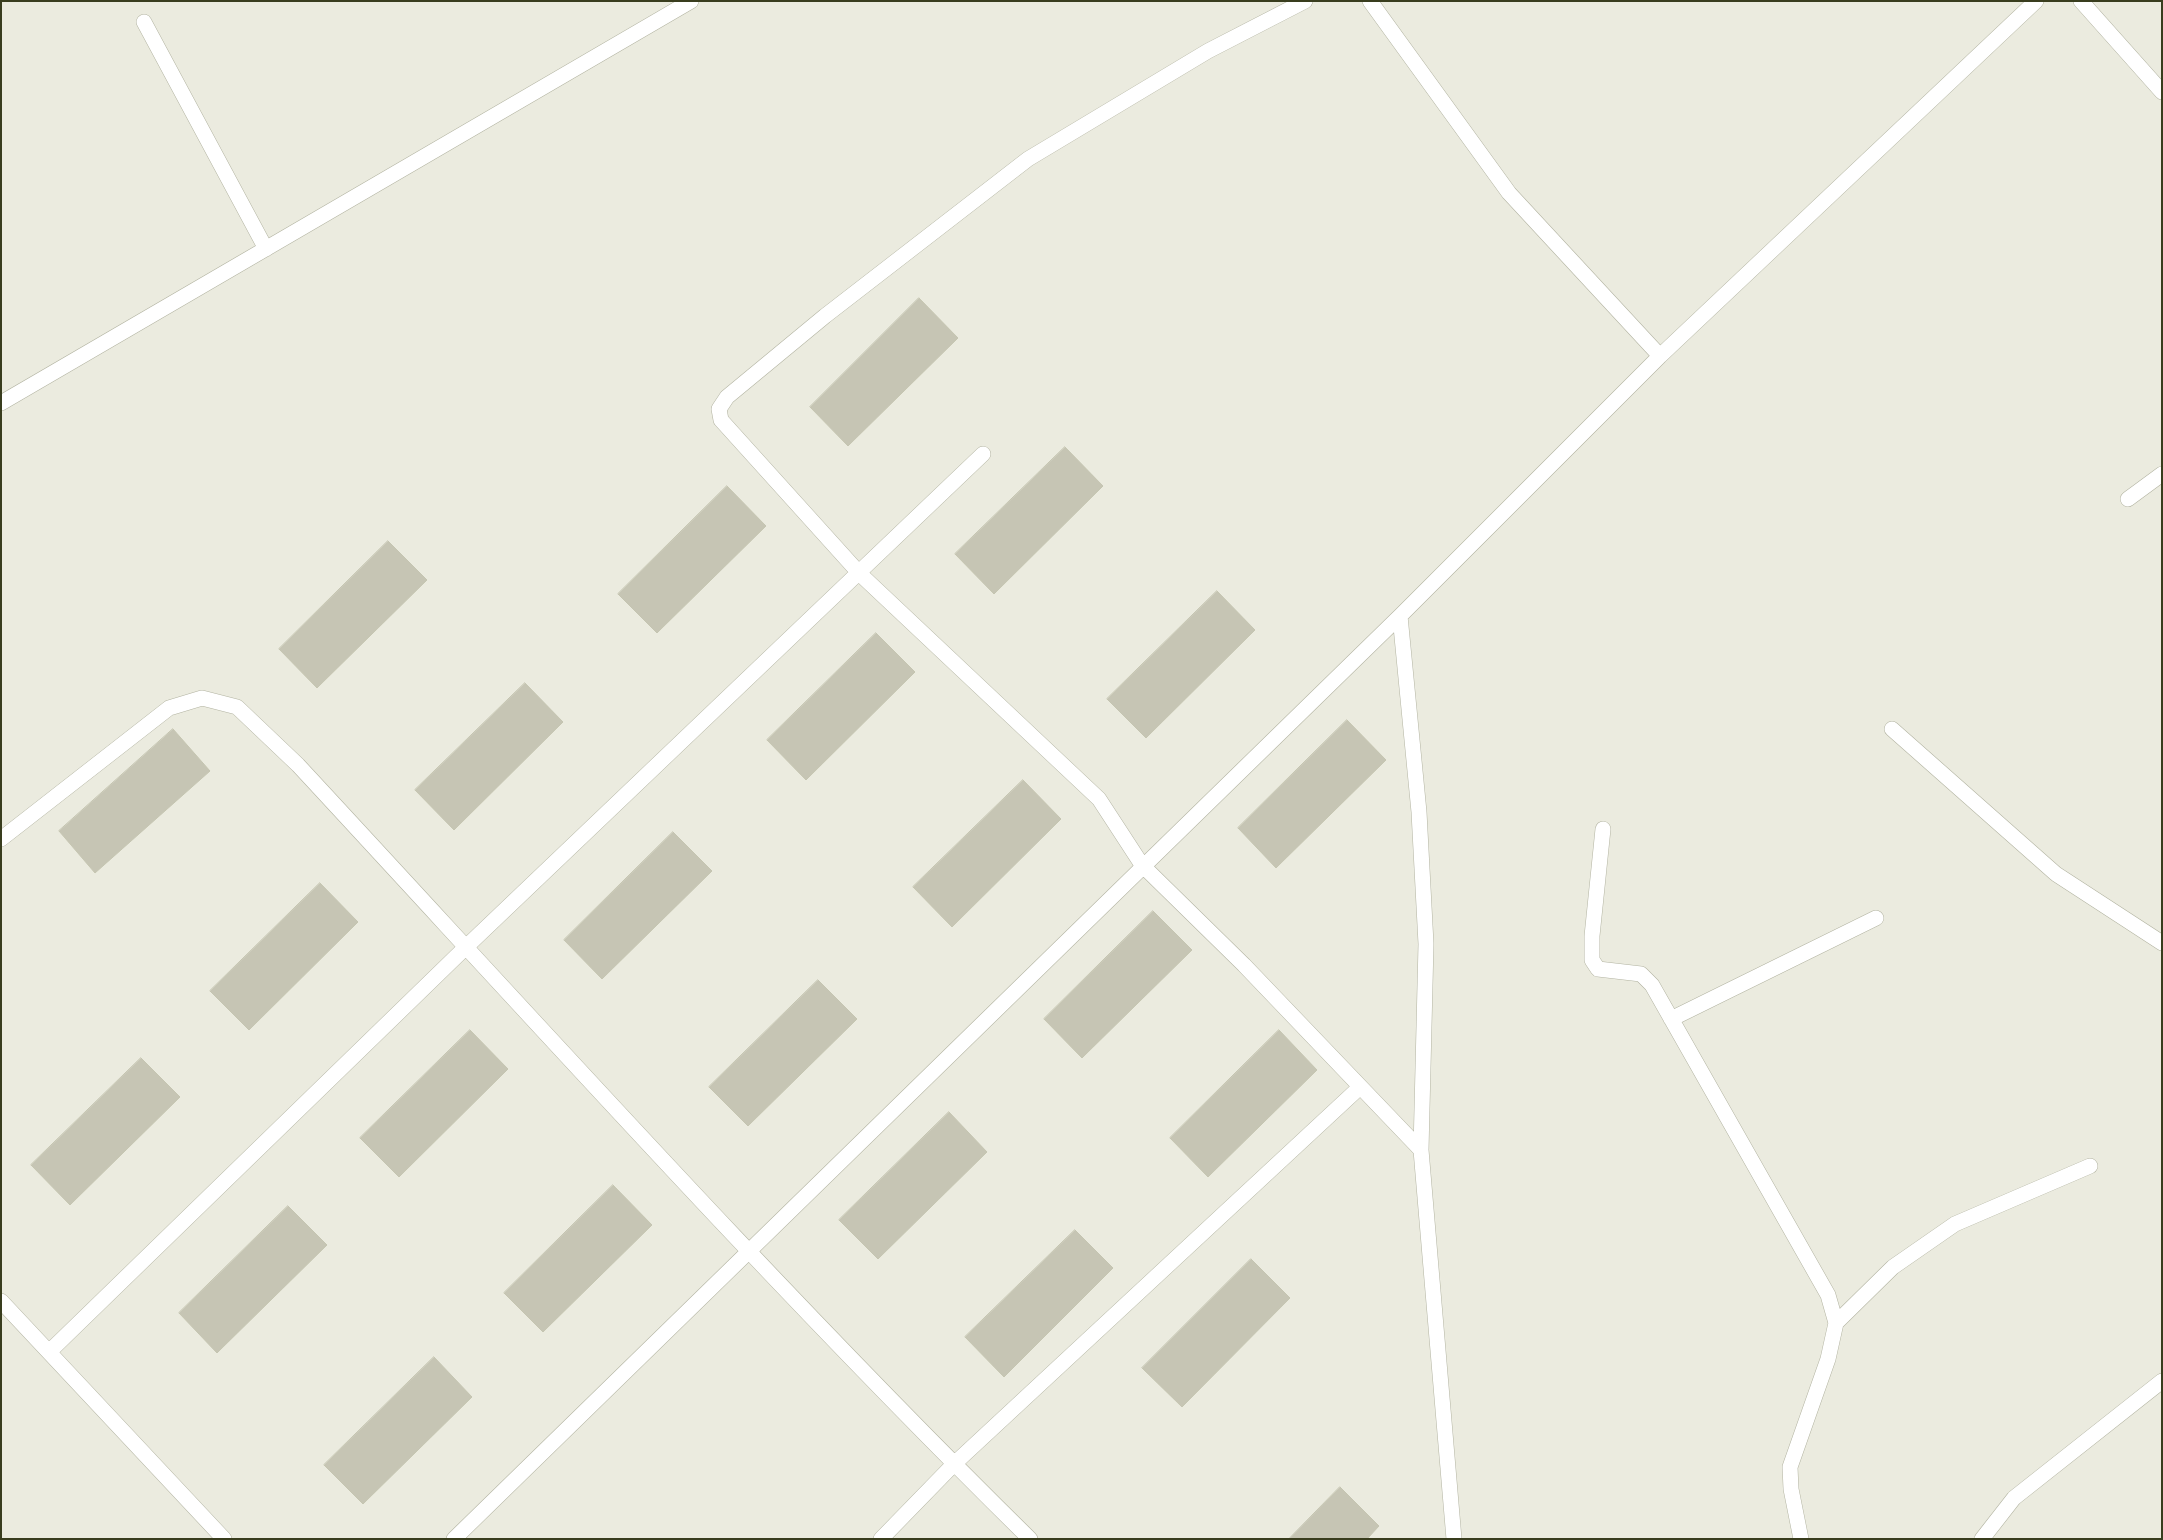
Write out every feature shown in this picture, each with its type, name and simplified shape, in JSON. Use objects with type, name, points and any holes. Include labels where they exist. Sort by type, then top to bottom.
[{"type":"street","points":[[1,403],[691,1]]},
{"type":"street","points":[[1305,1],[1208,51],[1028,158],[826,316],[727,397],[719,409],[721,420],[860,574],[1099,799],[1142,865],[1244,965],[1358,1088],[1421,1150]]},
{"type":"street","points":[[1370,1],[1509,193],[1660,356]]},
{"type":"street","points":[[454,1539],[751,1252],[1142,865],[1400,616],[1660,356],[2036,1]]},
{"type":"street","points":[[2081,1],[2162,92]]},
{"type":"street","points":[[144,22],[266,249]]},
{"type":"street","points":[[49,1352],[466,947],[860,574],[983,454]]},
{"type":"street","points":[[2128,499],[2162,474]]},
{"type":"street","points":[[1400,616],[1419,812],[1426,944],[1421,1150],[1454,1539]]},
{"type":"street","points":[[1,839],[169,708],[202,698],[237,707],[298,765],[751,1252],[954,1464],[1030,1539]]},
{"type":"street","points":[[1892,729],[2056,874],[2162,943]]},
{"type":"street","points":[[1603,829],[1592,936],[1592,960],[1598,969],[1640,974],[1652,985],[1828,1295],[1836,1324],[1828,1359],[1790,1467],[1791,1489],[1801,1539]]},
{"type":"street","points":[[1671,1018],[1876,918]]},
{"type":"street","points":[[881,1539],[954,1464],[1358,1088]]},
{"type":"street","points":[[1836,1324],[1893,1267],[1955,1224],[2090,1166]]},
{"type":"street","points":[[1,1301],[224,1539]]},
{"type":"street","points":[[1982,1539],[2014,1498],[2162,1381]]},
{"type":"building","points":[[919,298],[958,338],[848,446],[810,407]]},
{"type":"building","points":[[1065,447],[1103,486],[994,594],[955,554]]},
{"type":"building","points":[[727,486],[766,526],[657,633],[618,594]]},
{"type":"building","points":[[388,541],[427,580],[317,688],[279,649]]},
{"type":"building","points":[[1217,591],[1255,630],[1146,738],[1107,699]]},
{"type":"building","points":[[876,633],[915,672],[806,780],[767,740]]},
{"type":"building","points":[[525,683],[563,722],[454,830],[415,790]]},
{"type":"building","points":[[1347,720],[1386,760],[1276,868],[1238,828]]},
{"type":"building","points":[[173,729],[210,771],[95,873],[59,831]]},
{"type":"building","points":[[1023,780],[1061,819],[952,927],[913,887]]},
{"type":"building","points":[[673,832],[712,871],[602,979],[564,940]]},
{"type":"building","points":[[320,883],[358,922],[249,1030],[210,991]]},
{"type":"building","points":[[1153,911],[1192,950],[1082,1058],[1044,1019]]},
{"type":"building","points":[[818,980],[857,1019],[748,1126],[709,1087]]},
{"type":"building","points":[[470,1030],[508,1069],[399,1177],[360,1138]]},
{"type":"building","points":[[1279,1030],[1317,1070],[1208,1177],[1170,1138]]},
{"type":"building","points":[[141,1058],[180,1097],[70,1205],[31,1165]]},
{"type":"building","points":[[949,1112],[987,1152],[878,1259],[839,1220]]},
{"type":"building","points":[[613,1185],[652,1225],[543,1332],[504,1293]]},
{"type":"building","points":[[288,1206],[327,1245],[217,1353],[179,1313]]},
{"type":"building","points":[[1075,1230],[1113,1268],[1004,1377],[965,1337]]},
{"type":"building","points":[[1251,1259],[1290,1298],[1182,1407],[1142,1368]]},
{"type":"building","points":[[434,1357],[472,1397],[363,1504],[324,1465]]},
{"type":"building","points":[[1340,1487],[1379,1526],[1367,1539],[1289,1539]]}]
